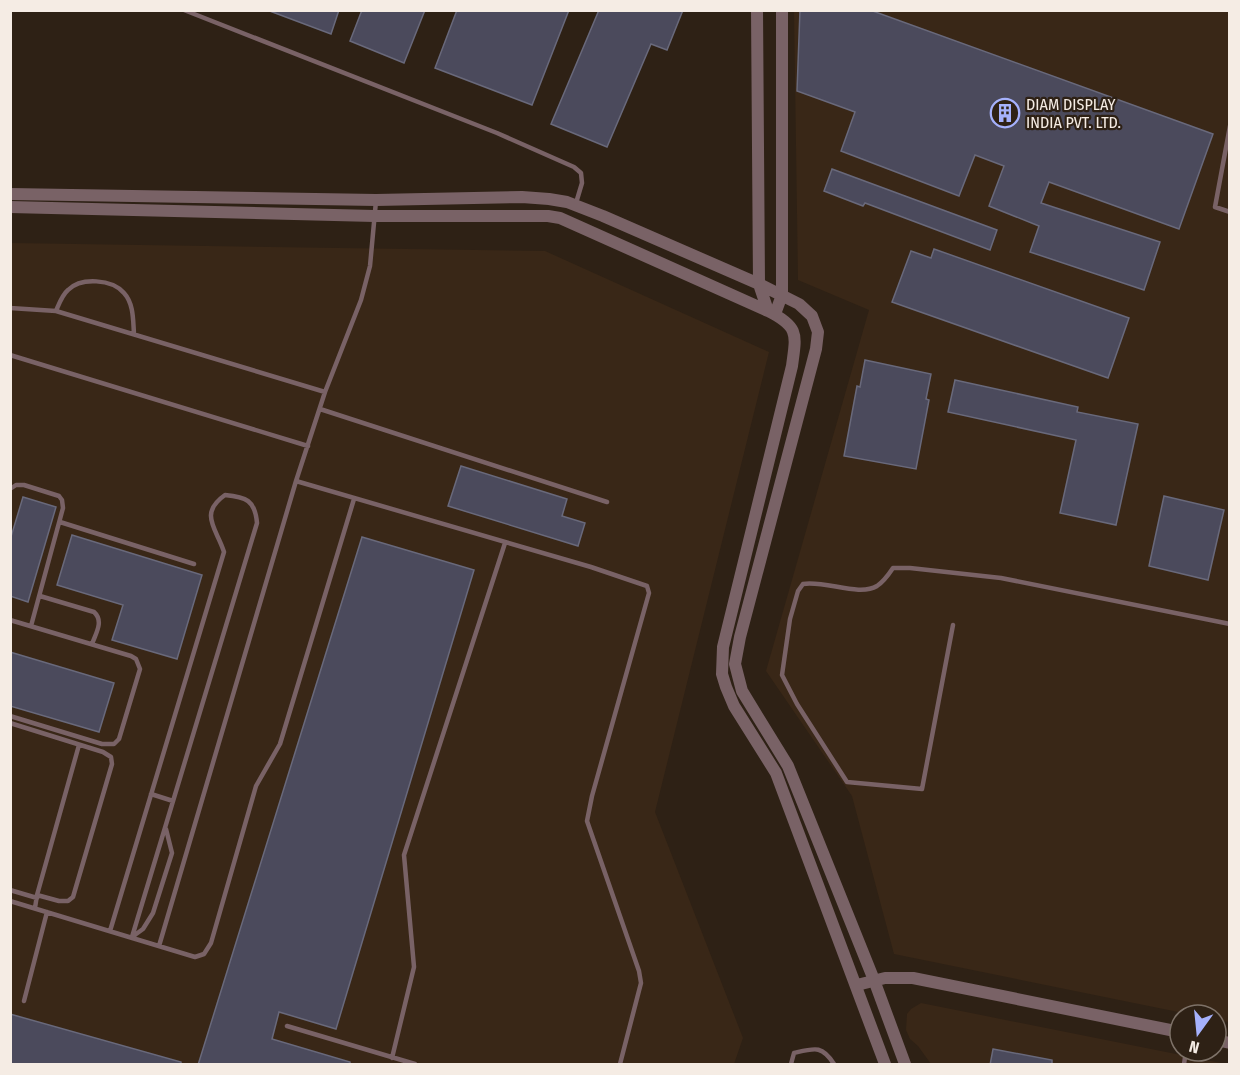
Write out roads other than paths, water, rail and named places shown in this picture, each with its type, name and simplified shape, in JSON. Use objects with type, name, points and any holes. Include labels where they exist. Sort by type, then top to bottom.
[{"type":"street","points":[[757,10],[759,284],[772,312]]},
{"type":"street","points":[[772,312],[782,295],[782,10]]},
{"type":"street","points":[[10,194],[376,200],[522,197],[549,199],[575,205],[759,284],[799,304],[812,316],[818,332],[816,349],[740,637],[735,664],[742,691],[788,766],[874,980],[905,1065]]},
{"type":"street","points":[[10,207],[374,216],[548,216],[560,218],[772,312],[788,323],[796,337],[793,357],[723,647],[722,674],[734,706],[776,773],[885,1065]]},
{"type":"street","points":[[857,985],[874,980],[902,977],[923,980],[1168,1030]]},
{"type":"lane","points":[[184,10],[496,133],[574,167],[581,173],[582,183],[575,205]]},
{"type":"lane","points":[[1230,126],[1215,207],[1230,212]]},
{"type":"lane","points":[[44,207],[46,194]]},
{"type":"lane","points":[[159,945],[296,481],[326,392],[361,300],[370,266],[376,200]]},
{"type":"lane","points":[[56,311],[67,290],[81,282],[97,281],[117,287],[126,294],[132,308],[134,334]]},
{"type":"lane","points":[[10,308],[56,311],[326,392]]},
{"type":"lane","points":[[10,355],[308,446]]},
{"type":"lane","points":[[320,409],[607,502]]},
{"type":"lane","points":[[296,481],[591,567],[647,586],[649,593],[587,821],[639,971],[641,983],[620,1065]]},
{"type":"lane","points":[[10,489],[16,485],[24,485],[58,496],[62,501],[60,522],[31,626]]},
{"type":"lane","points":[[110,931],[224,552],[212,528],[211,515],[216,501],[225,495],[239,496],[250,502],[256,510],[256,523],[132,938]]},
{"type":"lane","points":[[10,901],[195,957],[204,954],[211,944],[256,786],[280,744],[354,499]]},
{"type":"lane","points":[[60,522],[194,564]]},
{"type":"lane","points":[[392,1058],[414,967],[404,855],[505,543]]},
{"type":"lane","points":[[953,626],[922,789],[847,782],[797,704],[782,675],[790,619],[798,591],[803,584],[813,582],[859,590],[877,586],[893,568],[921,569],[1001,578],[1230,624]]},
{"type":"lane","points":[[40,596],[94,612],[99,616],[100,622],[92,644]]},
{"type":"lane","points":[[10,620],[136,659],[140,669],[119,739],[114,744],[102,744],[10,716]]},
{"type":"lane","points":[[10,723],[103,752],[111,757],[112,764],[73,897],[68,901],[59,901],[10,890]]},
{"type":"lane","points":[[35,908],[80,745]]},
{"type":"lane","points":[[151,794],[173,801]]},
{"type":"lane","points":[[132,938],[143,929],[153,913],[172,853],[166,826]]},
{"type":"lane","points":[[24,1001],[47,912]]},
{"type":"lane","points":[[287,1026],[415,1065]]},
{"type":"lane","points":[[791,1065],[794,1053],[814,1048],[826,1053],[834,1065]]},
{"type":"place","name":"DIAM DISPLAY INDIA PVT. LTD.","points":[[1005,113]]}]
